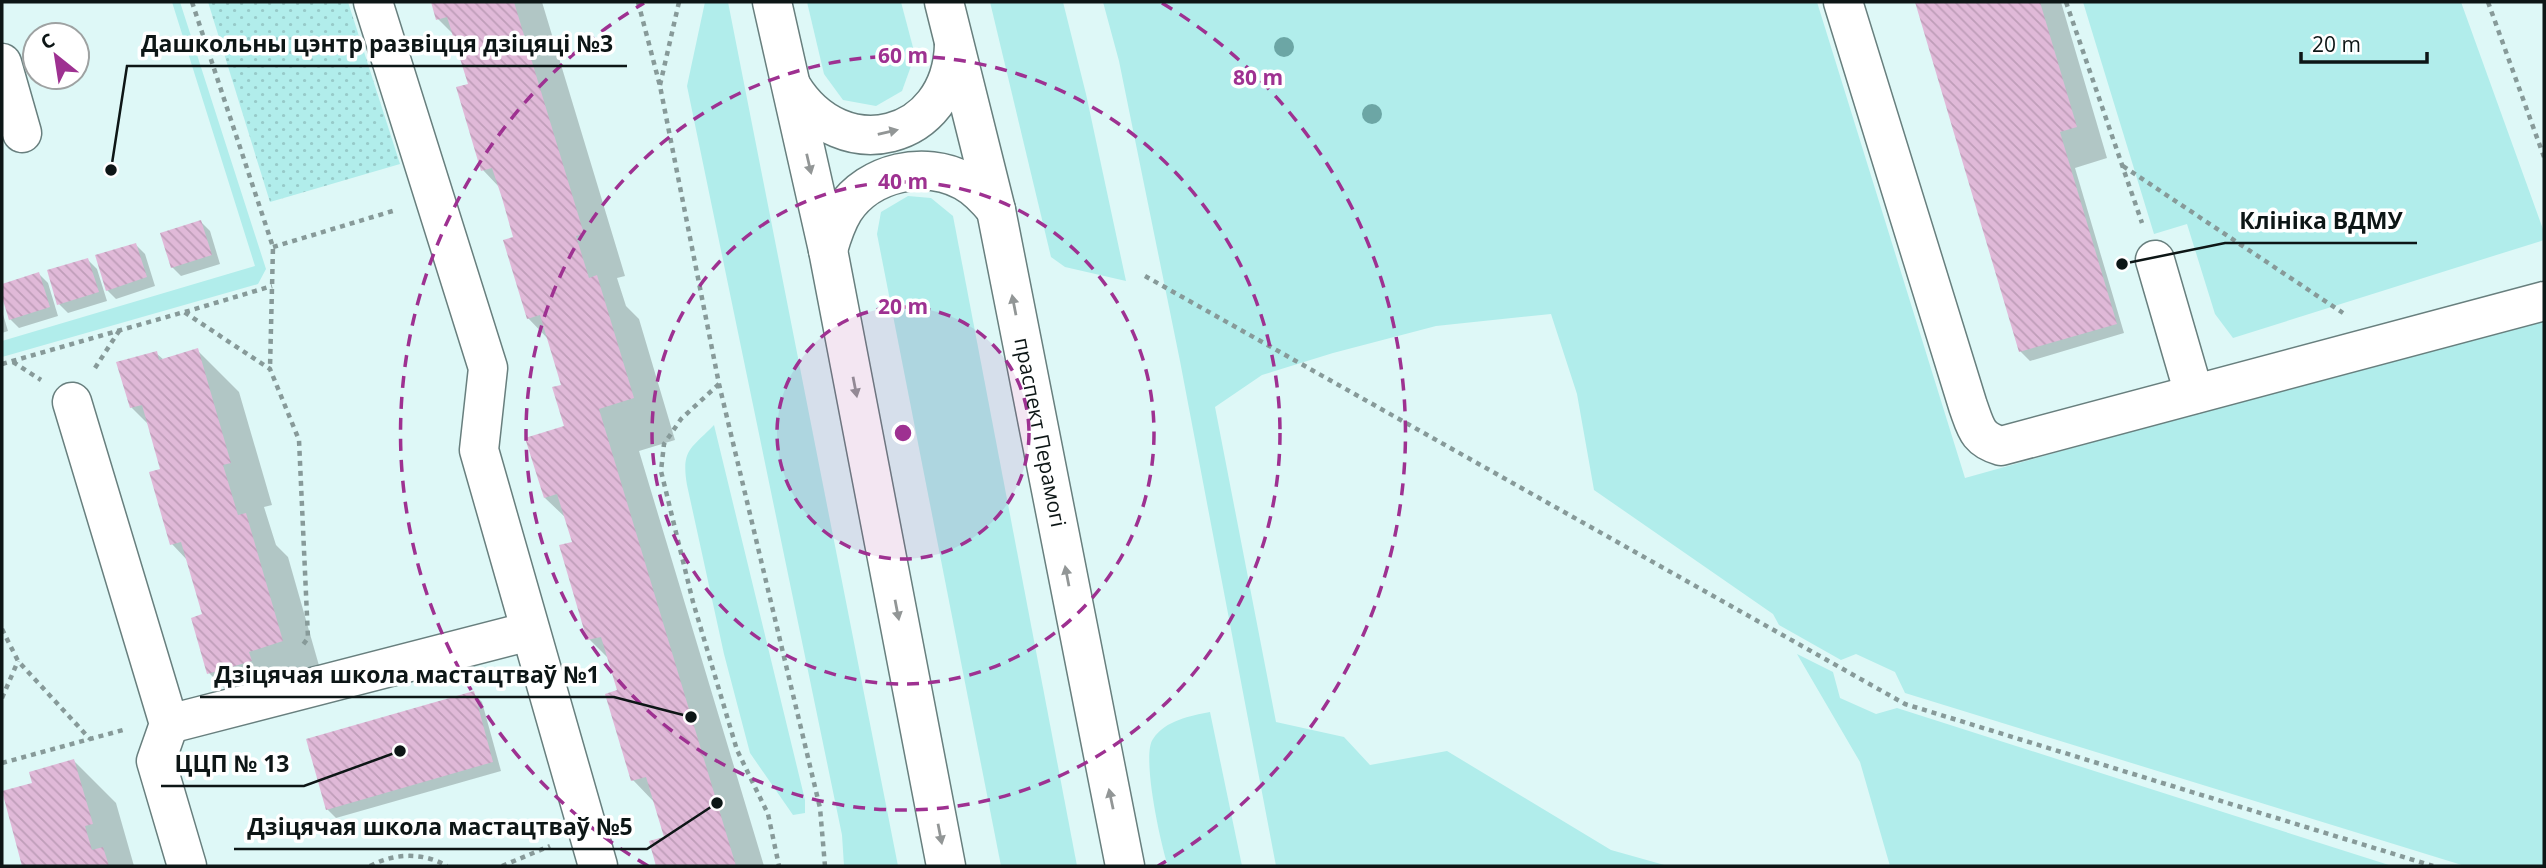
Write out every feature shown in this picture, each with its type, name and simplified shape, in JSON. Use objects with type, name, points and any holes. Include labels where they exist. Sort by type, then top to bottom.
[{"type":"main road","points":[[373,2],[488,368],[479,450],[593,848]]},
{"type":"main road","points":[[772,2],[828,250],[946,866]]},
{"type":"main road","name":"праспект Перамогі","points":[[944,2],[996,210],[1125,866]]},
{"type":"main road","points":[[1843,2],[1968,407],[1979,434],[1987,442],[2001,446],[2544,301]]},
{"type":"main road","points":[[791,85],[803,104],[819,119],[838,130],[860,135],[883,134],[903,128],[922,117],[937,102],[953,63],[954,41]]},
{"type":"main road","points":[[2,63],[22,133]]},
{"type":"main road","points":[[828,250],[835,228],[846,208],[862,191],[882,179],[904,172],[925,170],[946,174],[965,182],[982,194],[996,210]]},
{"type":"main road","points":[[2155,260],[2194,394]]},
{"type":"main road","points":[[72,402],[169,724],[156,761],[187,866]]},
{"type":"main road","points":[[169,724],[530,631]]},
{"type":"path","points":[[192,2],[273,247],[270,369],[299,440],[308,638],[301,648]]},
{"type":"path","points":[[638,2],[660,86],[719,384],[820,808],[825,866]]},
{"type":"path","points":[[660,86],[679,2]]},
{"type":"path","points":[[2066,2],[2155,260]]},
{"type":"path","points":[[2488,2],[2544,156]]},
{"type":"path","points":[[2123,166],[2351,318]]},
{"type":"path","points":[[273,247],[435,199]]},
{"type":"path","points":[[1145,276],[1905,704],[2433,866]]},
{"type":"path","points":[[2,364],[272,286]]},
{"type":"path","points":[[184,312],[270,369]]},
{"type":"path","points":[[719,384],[681,419],[664,444],[661,471],[693,602],[737,750],[768,814],[779,866]]},
{"type":"path","points":[[2,629],[18,661],[90,739]]},
{"type":"path","points":[[2,698],[18,661]]},
{"type":"path","points":[[2,763],[130,729],[156,761]]},
{"type":"path","points":[[502,866],[593,848]]},
{"type":"path","points":[[370,866],[384,859],[414,856],[428,858],[447,866]]},
{"type":"shaded area","points":[[172,2],[180,2],[266,269],[258,284],[2,357],[2,341],[255,266]]},
{"type":"shaded area","points":[[208,2],[348,2],[400,164],[270,202]]},
{"type":"shaded area","points":[[705,2],[728,2],[898,866],[844,866],[842,835],[687,86]]},
{"type":"shaded area","points":[[807,2],[901,2],[915,55],[902,91],[876,106],[843,100],[824,74]]},
{"type":"shaded area","points":[[990,2],[1063,2],[1086,94],[1126,281],[1065,267],[1051,257]]},
{"type":"shaded area","points":[[1103,2],[1817,2],[1965,478],[2414,352],[2544,319],[2544,866],[2465,866],[1905,693],[1895,672],[1856,654],[1841,660],[1779,625],[1773,614],[1594,490],[1577,394],[1551,314],[1436,326],[1333,353],[1262,375],[1215,407],[1276,722],[1344,737],[1370,765],[1447,751],[1611,850],[1668,866],[1276,866],[1180,361],[1119,61]]},
{"type":"shaded area","points":[[2083,2],[2461,2],[2544,232],[2544,240],[2233,338],[2215,314],[2187,224],[2154,234]]},
{"type":"shaded area","points":[[908,196],[931,198],[953,216],[1077,866],[1001,866],[877,234],[881,212]]},
{"type":"shaded area","points":[[714,425],[805,800],[805,813],[793,815],[750,753],[724,654],[685,473],[690,450]]},
{"type":"shaded area","points":[[1797,654],[1833,672],[1840,698],[1876,714],[1897,708],[2392,866],[1890,866],[1860,762]]},
{"type":"shaded area","points":[[1210,712],[1242,866],[1168,866],[1153,801],[1150,748],[1158,733],[1171,723]]},
{"type":"building","points":[[431,2],[514,2],[584,234],[576,236],[589,278],[597,275],[634,398],[599,409],[736,866],[656,866],[649,841],[664,837],[646,777],[631,781],[605,694],[617,690],[601,637],[587,640],[559,545],[572,542],[557,494],[544,498],[525,438],[564,426],[552,387],[561,385],[540,315],[527,319],[503,240],[513,237],[502,198],[492,168],[481,171],[456,87],[468,84],[447,17],[436,20]]},
{"type":"building","points":[[1915,2],[2040,2],[2077,127],[2060,132],[2117,324],[2019,352]]},
{"type":"building","points":[[201,220],[212,255],[171,268],[160,233]]},
{"type":"building","points":[[136,243],[147,277],[106,291],[95,255]]},
{"type":"building","points":[[88,258],[99,292],[57,305],[47,270]]},
{"type":"building","points":[[39,272],[50,307],[9,320],[2,297],[2,284]]},
{"type":"building","points":[[198,348],[231,463],[223,465],[238,515],[246,513],[283,641],[249,652],[252,661],[207,674],[191,618],[202,614],[181,542],[170,545],[149,472],[160,469],[142,405],[130,408],[116,362],[157,351],[159,360]]},
{"type":"building","points":[[474,691],[493,762],[326,810],[306,739]]},
{"type":"building","points":[[74,759],[93,824],[85,826],[92,850],[103,847],[109,866],[22,866],[2,791],[32,783],[29,772]]},
{"type":"place","name":"Дашкольны цэнтр развіцця дзіцяці №3","points":[[111,170]]},
{"type":"place","name":"Клініка ВДМУ","points":[[2122,264]]},
{"type":"place","name":"Дзіцячая школа мастацтваў №1","points":[[691,717]]},
{"type":"place","name":"ЦЦП № 13","points":[[400,751]]},
{"type":"place","name":"Дзіцячая школа мастацтваў №5","points":[[717,803]]}]
